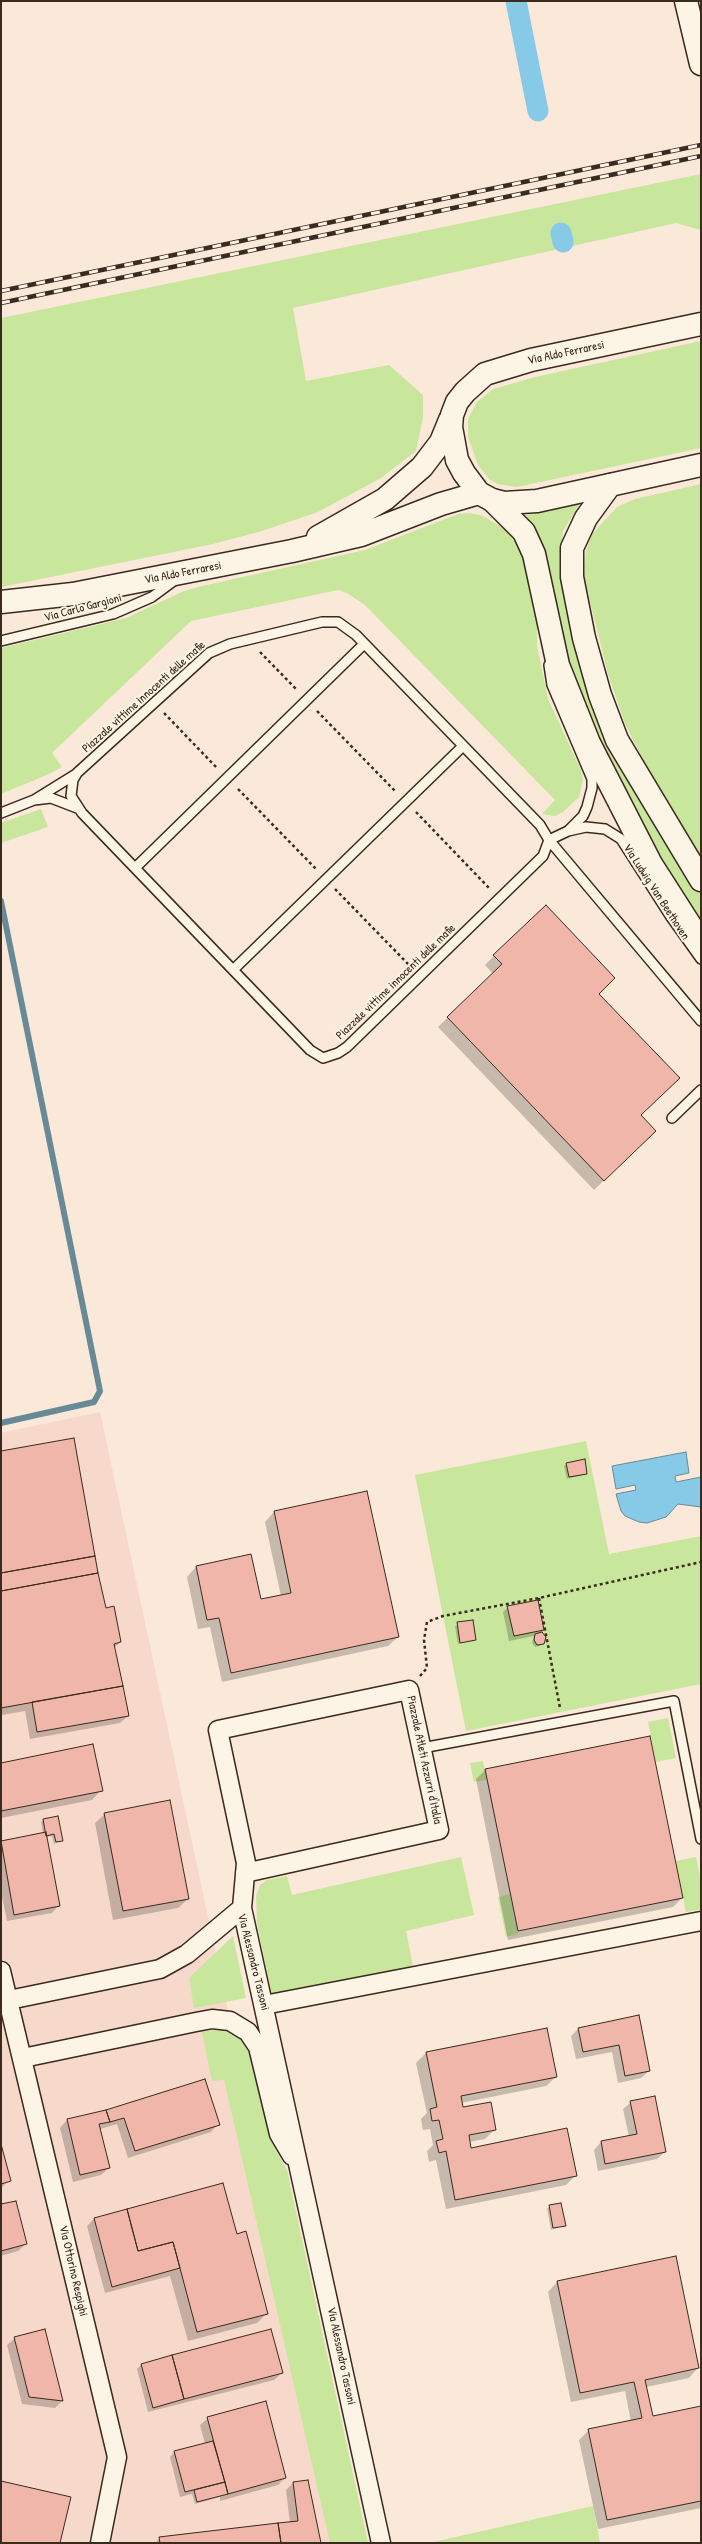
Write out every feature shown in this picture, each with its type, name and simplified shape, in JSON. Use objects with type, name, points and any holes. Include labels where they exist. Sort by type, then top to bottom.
[{"type":"main road","points":[[686,1],[701,64]]},
{"type":"main road","name":"Via Aldo Ferraresi","points":[[292,551],[384,499],[422,467],[441,442],[452,415],[465,392],[485,374],[501,368],[701,324]]},
{"type":"main road","name":"Via Aldo Ferraresi","points":[[452,415],[452,440],[457,460],[464,473],[485,496]]},
{"type":"main road","name":"Via Aldo Ferraresi","points":[[1,602],[73,594],[292,551],[361,535],[441,504],[485,496],[517,503],[701,465]]},
{"type":"main road","points":[[610,485],[586,518],[572,548],[572,577],[584,638],[600,695],[617,740],[701,880]]},
{"type":"main road","points":[[485,496],[524,532],[529,542],[534,554],[548,623],[565,685],[605,776],[651,864],[701,942]]},
{"type":"main road","name":"Via Aldo Ferraresi","points":[[1,617],[73,594]]},
{"type":"street","name":"Piazzale Atleti Azzurri d'Italia","points":[[242,1908],[245,1873],[246,1862],[218,1730],[409,1690],[439,1830],[245,1873]]},
{"type":"street","name":"Via Alessandro Tassoni","points":[[5,1993],[160,1969],[187,1954],[242,1908],[381,2543]]},
{"type":"street","points":[[264,2005],[701,1920]]},
{"type":"street","name":"Via Ottorino Respighi","points":[[1,1971],[5,1993],[23,2058],[117,2457],[100,2543]]},
{"type":"street","name":"Via Alessandro Tassoni","points":[[23,2058],[201,2021],[223,2019],[248,2032],[258,2046],[279,2134],[300,2170]]},
{"type":"lane","name":"Via Carlo Gargioni","points":[[1,641],[124,610],[152,597],[186,572]]},
{"type":"lane","name":"Piazzale vittime innocenti delle mafie","points":[[549,840],[543,856],[347,1047],[334,1055],[323,1058],[310,1050],[233,970],[78,808],[71,796],[73,780],[77,773],[209,653],[217,648],[248,640],[331,621],[338,622],[346,627],[364,644],[540,825],[549,840],[701,1021]]},
{"type":"lane","points":[[548,623],[547,650],[552,685],[592,779],[591,793],[583,816],[568,831],[549,840]]},
{"type":"lane","points":[[135,868],[364,644]]},
{"type":"lane","points":[[233,970],[463,746]]},
{"type":"lane","points":[[1,813],[34,800],[77,773]]},
{"type":"lane","points":[[34,800],[52,798],[78,808]]},
{"type":"lane","name":"Via Ludwig Van Beethoven","points":[[568,831],[594,827],[605,829],[621,838],[671,917],[701,959]]},
{"type":"lane","points":[[672,1118],[701,1090]]},
{"type":"lane","points":[[422,1748],[674,1701],[701,1839]]},
{"type":"path","points":[[248,640],[500,898]]},
{"type":"path","points":[[154,702],[420,976]]},
{"type":"path","points":[[409,1690],[427,1668],[424,1640],[428,1622],[443,1616],[540,1598],[701,1562]]},
{"type":"path","points":[[540,1598],[561,1712]]},
{"type":"shaded area","points":[[100,1412],[342,2543],[1,2543],[1,1433]]},
{"type":"green space","points":[[701,174],[701,230],[676,223],[293,308],[306,381],[389,365],[423,395],[423,417],[416,451],[381,478],[318,512],[262,531],[213,544],[1,587],[1,318]]},
{"type":"green space","points":[[701,341],[701,448],[517,487],[498,484],[490,480],[478,465],[468,437],[468,419],[477,402],[493,389],[535,377]]},
{"type":"green space","points":[[701,484],[701,859],[662,797],[625,724],[608,674],[584,577],[586,551],[592,534],[617,507],[635,499]]},
{"type":"green space","points":[[580,503],[563,531],[560,559],[589,696],[603,734],[618,764],[701,895],[701,925],[656,855],[583,706],[521,516]]},
{"type":"green space","points":[[470,513],[483,516],[508,531],[523,553],[537,620],[537,646],[548,699],[581,770],[583,780],[579,797],[563,812],[555,816],[542,814],[555,800],[365,605],[347,593],[338,590],[191,621],[52,753],[62,767],[1,794],[1,648],[126,618],[184,591],[202,586],[365,550],[458,514]]},
{"type":"green space","points":[[41,809],[48,827],[1,843],[1,823]]},
{"type":"green space","points":[[586,1441],[609,1554],[701,1536],[701,1684],[466,1731],[415,1475]]},
{"type":"green space","points":[[668,1718],[676,1758],[656,1762],[648,1722]]},
{"type":"green space","points":[[483,1761],[487,1780],[474,1782],[470,1763]]},
{"type":"green space","points":[[461,1857],[474,1915],[406,1931],[413,1967],[272,1997],[257,1923],[256,1896],[260,1885],[267,1880],[287,1876],[292,1895]]},
{"type":"green space","points":[[696,1857],[701,1882],[701,1909],[686,1912],[676,1861]]},
{"type":"green space","points":[[510,1894],[518,1934],[506,1937],[498,1897]]},
{"type":"green space","points":[[233,1936],[246,1998],[194,2008],[189,1978]]},
{"type":"green space","points":[[221,2029],[250,2045],[272,2143],[287,2170],[368,2543],[330,2543],[224,2080],[212,2081],[202,2032]]},
{"type":"green space","points":[[593,2506],[600,2543],[429,2543]]},
{"type":"water","points":[[686,1452],[689,1473],[675,1476],[676,1482],[701,1477],[701,1507],[678,1504],[666,1517],[647,1523],[639,1522],[625,1516],[621,1511],[616,1494],[636,1490],[635,1485],[616,1489],[612,1466]]},
{"type":"building","points":[[546,905],[615,978],[599,994],[680,1078],[641,1115],[656,1131],[604,1181],[447,1017],[502,964],[493,955]]},
{"type":"building","points":[[74,1438],[95,1556],[1,1573],[1,1451]]},
{"type":"building","points":[[585,1459],[587,1474],[569,1477],[566,1463]]},
{"type":"building","points":[[367,1491],[399,1637],[231,1673],[219,1618],[207,1620],[196,1566],[251,1554],[261,1599],[291,1593],[274,1511]]},
{"type":"building","points":[[95,1556],[98,1573],[1,1591],[1,1573]]},
{"type":"building","points":[[98,1573],[106,1608],[114,1606],[121,1642],[114,1644],[123,1686],[1,1708],[1,1591]]},
{"type":"building","points":[[538,1600],[544,1630],[514,1636],[507,1606]]},
{"type":"building","points":[[473,1620],[476,1640],[460,1643],[457,1622]]},
{"type":"building","points":[[542,1632],[546,1637],[544,1644],[537,1645],[534,1640],[535,1634]]},
{"type":"building","points":[[123,1686],[129,1716],[37,1732],[32,1702]]},
{"type":"building","points":[[650,1736],[683,1898],[518,1931],[485,1769]]},
{"type":"building","points":[[93,1744],[103,1791],[1,1811],[1,1763]]},
{"type":"building","points":[[170,1800],[189,1899],[123,1911],[104,1813]]},
{"type":"building","points":[[58,1816],[63,1841],[56,1842],[54,1834],[46,1836],[43,1819]]},
{"type":"building","points":[[46,1832],[60,1906],[14,1915],[1,1841]]},
{"type":"building","points":[[639,2015],[650,2071],[625,2076],[619,2045],[583,2052],[578,2028]]},
{"type":"building","points":[[547,2028],[557,2077],[461,2096],[463,2107],[491,2102],[496,2130],[469,2135],[471,2148],[567,2128],[577,2176],[455,2200],[446,2151],[439,2153],[436,2141],[443,2139],[439,2120],[432,2121],[430,2109],[437,2107],[426,2052]]},
{"type":"building","points":[[205,2079],[220,2125],[135,2151],[124,2118],[110,2122],[106,2110]]},
{"type":"building","points":[[655,2096],[666,2152],[605,2164],[601,2141],[637,2134],[630,2101]]},
{"type":"building","points":[[106,2110],[110,2122],[99,2124],[110,2168],[80,2175],[67,2119]]},
{"type":"building","points":[[1,2144],[11,2181],[1,2184]]},
{"type":"building","points":[[223,2183],[237,2234],[246,2231],[268,2314],[197,2332],[173,2242],[138,2251],[127,2209]]},
{"type":"building","points":[[16,2201],[27,2244],[1,2251],[1,2204]]},
{"type":"building","points":[[561,2203],[566,2226],[553,2228],[549,2205]]},
{"type":"building","points":[[127,2209],[138,2251],[173,2242],[180,2268],[112,2287],[94,2218]]},
{"type":"building","points":[[676,2256],[699,2368],[645,2380],[653,2416],[701,2406],[701,2501],[607,2520],[588,2429],[642,2418],[634,2382],[580,2393],[557,2281]]},
{"type":"building","points":[[45,2329],[63,2401],[29,2397],[14,2337]]},
{"type":"building","points":[[271,2329],[283,2373],[184,2399],[172,2355]]},
{"type":"building","points":[[172,2355],[184,2399],[153,2408],[141,2364]]},
{"type":"building","points":[[266,2401],[286,2478],[228,2494],[207,2417]]},
{"type":"building","points":[[213,2441],[225,2482],[185,2492],[174,2451]]},
{"type":"building","points":[[308,2480],[321,2543],[281,2543],[278,2523],[298,2521],[293,2482]]},
{"type":"building","points":[[1,2481],[71,2497],[60,2543],[1,2543]]},
{"type":"building","points":[[225,2482],[228,2494],[197,2502],[194,2490]]},
{"type":"building","points":[[278,2523],[281,2543],[160,2543],[159,2537]]},
{"type":"waterway","points":[[516,1],[538,111]]},
{"type":"waterway","points":[[561,233],[563,242]]},
{"type":"waterway","points":[[1,901],[100,1391],[94,1402],[1,1423]]},
{"type":"railway","points":[[1,291],[701,145]]},
{"type":"railway","points":[[1,303],[701,156]]}]
